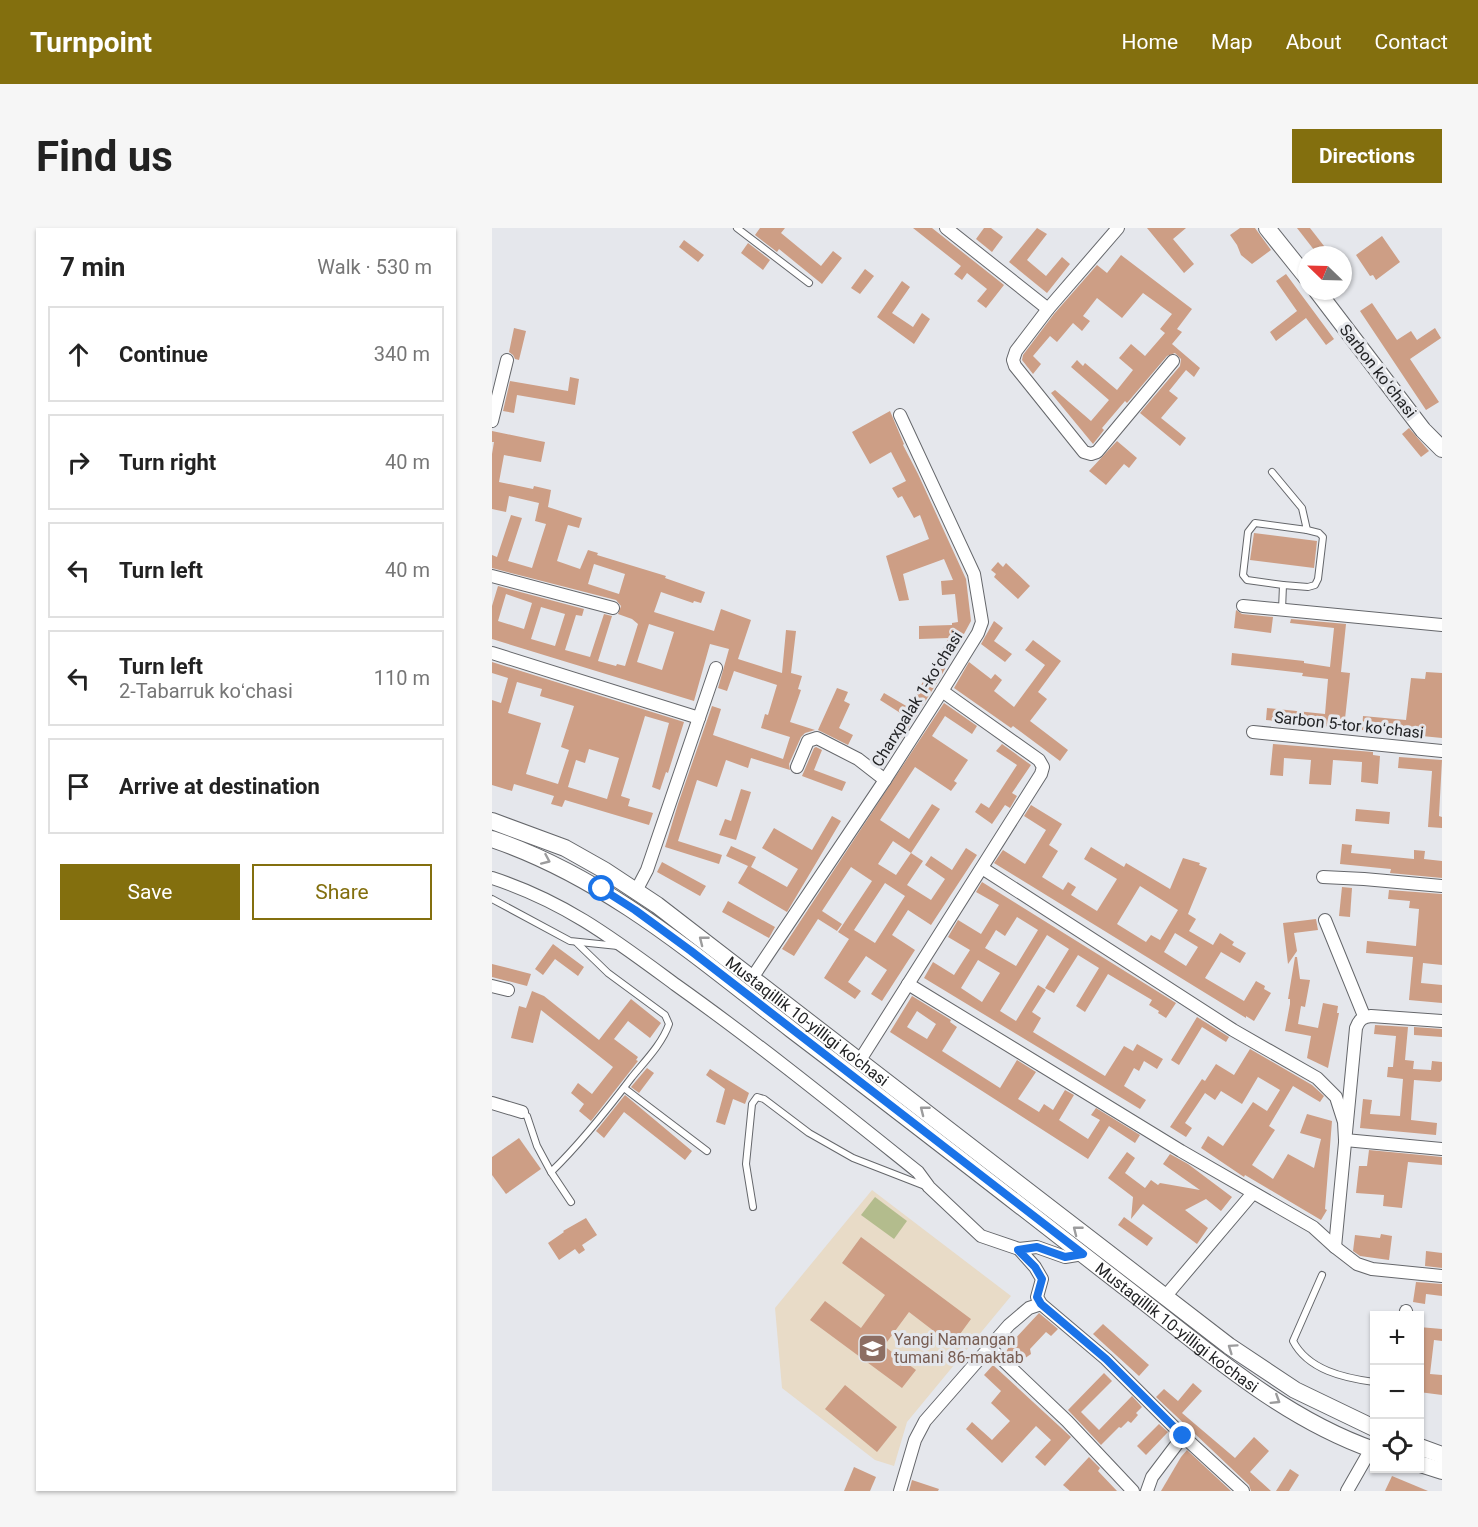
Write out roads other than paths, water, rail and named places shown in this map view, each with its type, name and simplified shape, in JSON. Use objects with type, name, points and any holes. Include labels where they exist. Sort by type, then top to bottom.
[{"type":"main road","points":[[1267,228],[1298,267]]},
{"type":"main road","name":"Sarbon koʻchasi","points":[[1324,300],[1423,430],[1442,449]]},
{"type":"main road","name":"Mustaqillik 10-yilligi ko'chasi","points":[[492,821],[565,848],[657,905],[1229,1346],[1295,1390],[1370,1426]]},
{"type":"main road","name":"Mustaqillik 10-yilligi ko'chasi","points":[[492,839],[564,868],[635,910],[1083,1254],[1212,1356],[1275,1400],[1370,1448]]},
{"type":"main road","points":[[1424,1449],[1442,1455]]},
{"type":"main road","points":[[1424,1466],[1442,1471]]},
{"type":"street","points":[[946,228],[1048,309]]},
{"type":"street","points":[[1118,228],[1048,309],[1016,351],[1013,360],[1015,366],[1084,452],[1091,454],[1097,452],[1173,361]]},
{"type":"street","points":[[492,421],[507,360]]},
{"type":"street","name":"Charxpalak 1-koʻchasi","points":[[752,978],[885,780],[978,633],[982,622],[974,574],[900,415]]},
{"type":"street","points":[[492,576],[613,608]]},
{"type":"street","points":[[1243,606],[1442,625]]},
{"type":"street","points":[[492,653],[699,718]]},
{"type":"street","points":[[636,891],[647,870],[716,668]]},
{"type":"street","points":[[860,1060],[1041,774],[1043,767],[1039,760],[942,691]]},
{"type":"street","name":"Sarbon 5-tor koʻchasi","points":[[1253,732],[1442,752]]},
{"type":"street","points":[[797,767],[808,741],[817,738],[858,759],[885,780]]},
{"type":"street","points":[[982,868],[1233,1030],[1317,1078],[1336,1097],[1344,1122],[1345,1140]]},
{"type":"street","points":[[1323,877],[1442,886]]},
{"type":"street","points":[[492,878],[521,887],[590,922],[755,1042],[918,1172],[929,1187],[981,1236],[1018,1250],[1035,1267],[1042,1279],[1037,1297],[1041,1304],[1106,1359],[1183,1436],[1243,1491]]},
{"type":"street","points":[[1326,920],[1364,1016]]},
{"type":"street","points":[[908,984],[1181,1152],[1313,1227],[1357,1264],[1372,1269],[1442,1276]]},
{"type":"street","points":[[492,986],[508,990]]},
{"type":"street","points":[[1335,1247],[1356,1028],[1359,1021],[1364,1016],[1442,1021]]},
{"type":"street","points":[[492,1103],[522,1112]]},
{"type":"street","points":[[1345,1140],[1442,1149]]},
{"type":"street","points":[[1164,1298],[1253,1193]]},
{"type":"street","points":[[1018,1250],[1037,1247],[1065,1257],[1083,1254]]},
{"type":"street","points":[[900,1491],[915,1440],[925,1421],[1009,1325],[1029,1308],[1041,1304]]},
{"type":"street","points":[[989,1347],[1067,1421],[1132,1491]]},
{"type":"street","points":[[1147,1491],[1152,1477],[1183,1436]]},
{"type":"street","points":[[1347,1491],[1370,1452]]},
{"type":"lane","points":[[737,228],[808,283]]},
{"type":"lane","points":[[1272,472],[1302,508],[1307,530]]},
{"type":"lane","points":[[1256,523],[1307,530],[1323,537],[1318,579],[1315,585],[1308,587],[1283,585],[1247,580],[1244,575],[1248,532],[1256,523]]},
{"type":"lane","points":[[1282,610],[1283,585]]},
{"type":"lane","points":[[492,899],[577,943],[624,947]]},
{"type":"lane","points":[[551,1172],[570,1153],[624,1088],[666,1033],[669,1024],[665,1015],[608,974],[577,943]]},
{"type":"lane","points":[[624,1088],[706,1151]]},
{"type":"lane","points":[[753,1207],[746,1164],[752,1104],[757,1097],[764,1099],[809,1133],[853,1158],[929,1187]]},
{"type":"lane","points":[[522,1112],[527,1116],[537,1146],[551,1172],[571,1202]]},
{"type":"lane","points":[[1322,1275],[1293,1341],[1299,1353],[1320,1368],[1352,1379],[1370,1381]]},
{"type":"place","name":"Yangi Namangan tumani 86-maktab","points":[[873,1348]]}]
